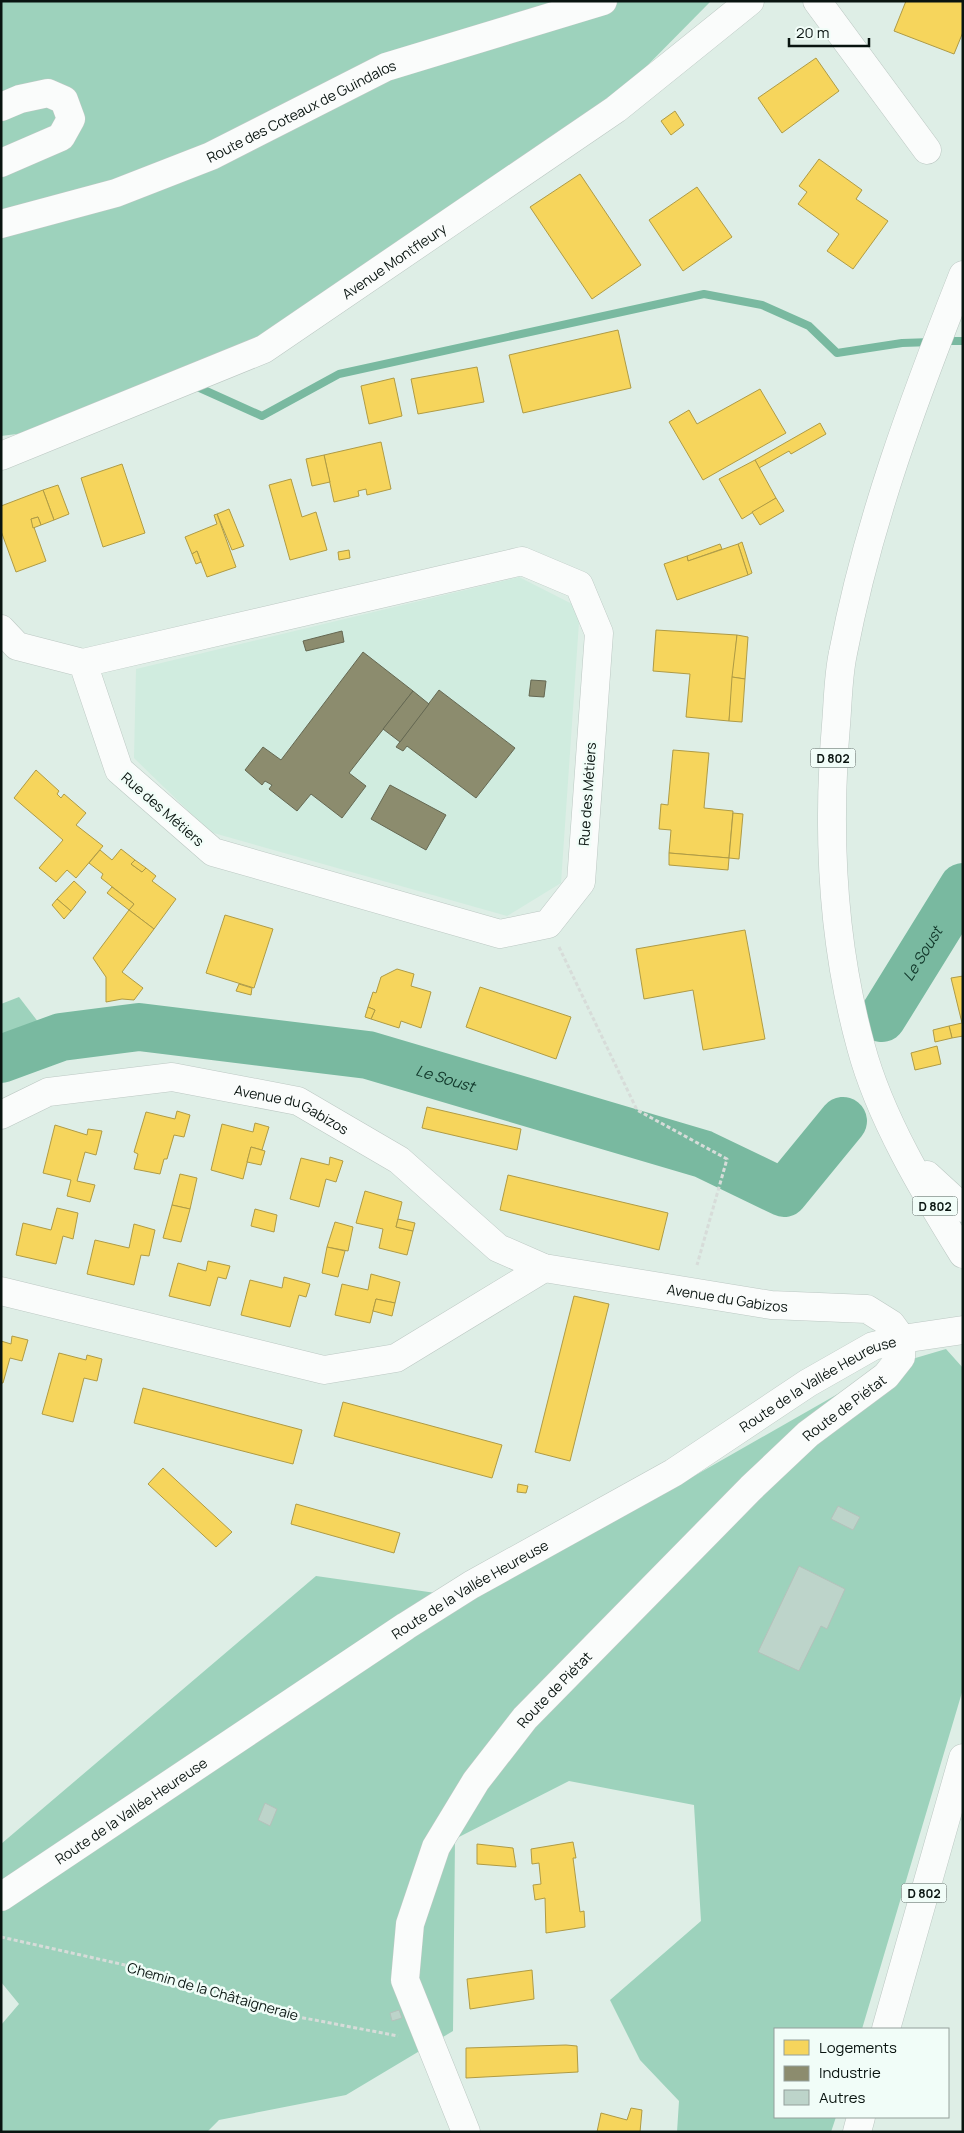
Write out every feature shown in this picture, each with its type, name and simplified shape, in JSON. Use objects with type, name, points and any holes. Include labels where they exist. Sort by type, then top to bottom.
[{"type":"street","name":"Route des Coteaux de Guindalos","points":[[1,224],[116,192],[211,156],[386,67],[603,1]]},
{"type":"street","name":"Avenue Montfleury","points":[[1,456],[264,349],[616,108],[750,1]]},
{"type":"street","points":[[817,1],[927,150]]},
{"type":"street","points":[[1,107],[20,99],[48,93],[64,100],[71,119],[61,137],[1,163]]},
{"type":"street","name":"D 802","points":[[963,276],[930,359],[879,504],[858,584],[842,656],[831,780],[831,841],[836,906],[847,981],[861,1047],[884,1109],[908,1158],[963,1254]]},
{"type":"street","name":"Rue des Métiers","points":[[1,629],[17,646],[83,664],[522,561],[580,585],[599,633],[581,882],[548,924],[500,934],[213,852],[119,770],[83,664]]},
{"type":"street","name":"Avenue du Gabizos","points":[[1,1115],[48,1092],[172,1077],[298,1101],[399,1160],[498,1248],[544,1268],[771,1305],[867,1309],[891,1324],[902,1339]]},
{"type":"street","name":"D 802","points":[[908,1158],[963,1208]]},
{"type":"street","points":[[1,1291],[324,1370],[396,1358],[544,1268]]},
{"type":"street","name":"Route de la Vallée Heureuse","points":[[1,1897],[406,1626],[471,1585],[673,1473],[808,1383],[873,1346],[902,1339],[963,1330]]},
{"type":"street","name":"Route de Piétat","points":[[466,2132],[405,1980],[410,1924],[436,1847],[476,1782],[525,1718],[751,1488],[808,1434],[886,1376],[901,1357],[902,1339]]},
{"type":"street","name":"D 802","points":[[886,2028],[963,1758]]},
{"type":"street","points":[[857,2132],[862,2118]]},
{"type":"path","points":[[548,924],[637,1110],[727,1159],[690,1292]]},
{"type":"path","name":"Chemin de la Châtaigneraie","points":[[1,1936],[126,1965],[282,2014],[402,2037],[426,2035]]},
{"type":"shaded area","points":[[519,577],[580,608],[561,883],[507,916],[210,832],[134,758],[136,669]]},
{"type":"green space","points":[[1,1],[711,1],[631,82],[258,347],[80,426],[1,436]]},
{"type":"green space","points":[[19,997],[52,1040],[1,1080],[1,1004]]},
{"type":"green space","points":[[946,1349],[963,1368],[963,1689],[862,2028],[774,2028],[774,2118],[836,2118],[831,2132],[677,2132],[679,2101],[640,2060],[610,2000],[701,1921],[694,1805],[569,1781],[455,1839],[453,2031],[346,2095],[219,2120],[207,2132],[1,2132],[1,2025],[19,2004],[1,1982],[1,1844],[316,1576],[471,1598],[673,1488],[885,1367]]},
{"type":"building: Logements","points":[[906,1],[963,1],[963,32],[954,54],[894,31]]},
{"type":"building: Logements","points":[[816,58],[839,91],[782,133],[758,98]]},
{"type":"building: Logements","points":[[675,111],[684,125],[671,135],[661,121]]},
{"type":"building: Logements","points":[[819,159],[862,190],[856,199],[888,221],[853,269],[827,251],[839,234],[798,204],[807,192],[799,186]]},
{"type":"building: Logements","points":[[580,174],[641,265],[592,299],[530,207]]},
{"type":"building: Logements","points":[[697,187],[732,237],[683,271],[649,220]]},
{"type":"building: Logements","points":[[618,330],[631,388],[523,413],[509,355]]},
{"type":"building: Logements","points":[[477,367],[484,402],[418,414],[411,379]]},
{"type":"building: Logements","points":[[394,378],[402,416],[369,424],[361,386]]},
{"type":"building: Logements","points":[[760,389],[786,433],[703,480],[669,422],[689,410],[697,424]]},
{"type":"building: Logements","points":[[820,423],[826,434],[791,454],[789,451],[759,468],[755,460]]},
{"type":"building: Logements","points":[[381,442],[391,489],[367,495],[366,489],[358,491],[359,496],[334,502],[324,455]]},
{"type":"building: Logements","points":[[324,455],[330,482],[312,486],[306,459]]},
{"type":"building: Logements","points":[[755,460],[776,498],[742,519],[719,479]]},
{"type":"building: Logements","points":[[122,464],[145,533],[103,547],[81,478]]},
{"type":"building: Logements","points":[[291,479],[302,517],[316,512],[327,550],[290,560],[269,485]]},
{"type":"building: Logements","points":[[58,485],[69,514],[54,520],[43,490]]},
{"type":"building: Logements","points":[[43,490],[54,520],[41,525],[38,517],[31,519],[46,561],[16,572],[1,531],[1,506]]},
{"type":"building: Logements","points":[[776,498],[784,511],[760,525],[752,512]]},
{"type":"building: Logements","points":[[229,509],[244,546],[232,550],[217,514]]},
{"type":"building: Logements","points":[[217,514],[236,567],[207,577],[197,551],[192,554],[185,537],[217,524],[214,515]]},
{"type":"building: Logements","points":[[38,517],[41,525],[33,528],[31,519]]},
{"type":"building: Logements","points":[[742,542],[752,573],[748,575],[738,544]]},
{"type":"building: Logements","points":[[720,544],[722,549],[688,561],[687,556]]},
{"type":"building: Logements","points":[[738,544],[748,575],[677,600],[664,564],[687,556],[688,561]]},
{"type":"building: Logements","points":[[349,550],[350,558],[339,560],[338,552]]},
{"type":"building: Logements","points":[[197,551],[201,562],[196,564],[192,554]]},
{"type":"building: Logements","points":[[656,630],[737,635],[729,721],[686,717],[690,674],[653,671]]},
{"type":"building: Logements","points":[[737,635],[748,637],[745,679],[732,677]]},
{"type":"building: Logements","points":[[732,677],[745,679],[742,722],[729,721]]},
{"type":"building: Logements","points":[[673,750],[709,753],[704,808],[733,811],[729,858],[669,853],[671,830],[659,829],[661,804],[668,805]]},
{"type":"building: Logements","points":[[36,770],[59,791],[57,794],[61,798],[64,794],[86,813],[76,825],[103,846],[76,878],[67,870],[56,882],[39,868],[63,840],[14,798]]},
{"type":"building: Logements","points":[[733,813],[743,814],[739,859],[729,858]]},
{"type":"building: Logements","points":[[121,849],[135,860],[131,864],[142,872],[146,868],[156,876],[152,881],[176,899],[154,929],[129,910],[134,904],[101,878],[103,874],[89,863],[100,850],[112,860]]},
{"type":"building: Logements","points":[[669,853],[729,858],[728,870],[669,865]]},
{"type":"building: Logements","points":[[135,860],[146,868],[142,872],[131,864]]},
{"type":"building: Logements","points":[[74,881],[86,892],[71,911],[57,899]]},
{"type":"building: Logements","points":[[112,887],[134,904],[129,910],[107,893]]},
{"type":"building: Logements","points":[[57,899],[71,911],[64,919],[52,905]]},
{"type":"building: Logements","points":[[129,910],[154,929],[122,972],[143,988],[134,1000],[122,999],[106,1002],[106,977],[93,958]]},
{"type":"building: Logements","points":[[225,915],[273,929],[254,988],[206,973]]},
{"type":"building: Logements","points":[[745,930],[765,1039],[703,1050],[693,990],[644,999],[636,949]]},
{"type":"building: Logements","points":[[397,969],[414,974],[411,986],[431,992],[421,1028],[401,1021],[399,1028],[371,1019],[375,1010],[368,1007],[373,992],[376,993],[381,977]]},
{"type":"building: Logements","points":[[963,976],[963,1036],[952,1038],[949,1026],[962,1023],[951,978]]},
{"type":"building: Logements","points":[[239,984],[252,988],[251,995],[236,991]]},
{"type":"building: Logements","points":[[480,987],[571,1017],[556,1059],[466,1027]]},
{"type":"building: Logements","points":[[368,1007],[375,1010],[371,1019],[365,1017]]},
{"type":"building: Logements","points":[[949,1026],[952,1038],[935,1042],[933,1030]]},
{"type":"building: Logements","points":[[937,1046],[941,1064],[915,1070],[911,1053]]},
{"type":"building: Logements","points":[[427,1107],[521,1129],[517,1150],[422,1128]]},
{"type":"building: Logements","points":[[177,1111],[190,1115],[184,1137],[174,1135],[167,1159],[164,1159],[160,1174],[134,1169],[138,1154],[134,1152],[146,1112],[175,1119]]},
{"type":"building: Logements","points":[[255,1123],[269,1127],[262,1150],[251,1147],[243,1179],[211,1170],[222,1124],[253,1132]]},
{"type":"building: Logements","points":[[55,1125],[87,1135],[88,1129],[102,1131],[96,1155],[85,1152],[77,1181],[95,1185],[90,1202],[67,1196],[71,1180],[43,1173]]},
{"type":"building: Logements","points":[[251,1147],[265,1151],[261,1165],[247,1162]]},
{"type":"building: Logements","points":[[330,1157],[343,1161],[336,1182],[326,1179],[319,1207],[290,1199],[301,1158],[329,1165]]},
{"type":"building: Logements","points":[[180,1174],[197,1178],[190,1209],[172,1205]]},
{"type":"building: Logements","points":[[508,1175],[668,1213],[659,1250],[500,1210]]},
{"type":"building: Logements","points":[[365,1191],[402,1202],[396,1227],[413,1231],[407,1255],[379,1248],[383,1229],[356,1223]]},
{"type":"building: Logements","points":[[172,1205],[190,1209],[181,1242],[163,1238]]},
{"type":"building: Logements","points":[[57,1208],[78,1213],[73,1239],[63,1236],[56,1264],[16,1255],[23,1223],[51,1230]]},
{"type":"building: Logements","points":[[255,1209],[277,1215],[274,1232],[251,1226]]},
{"type":"building: Logements","points":[[398,1219],[415,1223],[413,1231],[396,1227]]},
{"type":"building: Logements","points":[[335,1222],[353,1227],[348,1251],[327,1247]]},
{"type":"building: Logements","points":[[134,1224],[155,1230],[149,1256],[141,1255],[134,1285],[87,1274],[95,1240],[129,1248]]},
{"type":"building: Logements","points":[[327,1247],[345,1251],[338,1277],[322,1273]]},
{"type":"building: Logements","points":[[208,1261],[230,1266],[226,1279],[218,1277],[210,1306],[169,1296],[178,1263],[206,1271]]},
{"type":"building: Logements","points":[[371,1274],[400,1282],[395,1303],[376,1299],[370,1323],[335,1315],[342,1284],[368,1290]]},
{"type":"building: Logements","points":[[284,1277],[310,1284],[306,1297],[299,1295],[290,1327],[241,1315],[250,1280],[282,1288]]},
{"type":"building: Logements","points":[[574,1296],[609,1304],[570,1461],[535,1452]]},
{"type":"building: Logements","points":[[376,1299],[395,1303],[392,1316],[373,1311]]},
{"type":"building: Logements","points":[[12,1336],[28,1340],[22,1361],[10,1358],[3,1383],[1,1383],[1,1341],[11,1344]]},
{"type":"building: Logements","points":[[59,1353],[86,1360],[87,1355],[102,1359],[97,1381],[84,1378],[73,1422],[42,1414]]},
{"type":"building: Logements","points":[[143,1388],[302,1430],[293,1464],[134,1423]]},
{"type":"building: Logements","points":[[343,1402],[502,1445],[492,1478],[334,1436]]},
{"type":"building: Logements","points":[[163,1468],[232,1532],[216,1547],[148,1484]]},
{"type":"building: Logements","points":[[518,1484],[528,1486],[526,1493],[517,1492]]},
{"type":"building: Logements","points":[[296,1504],[400,1533],[394,1553],[291,1524]]},
{"type":"building: Logements","points":[[573,1842],[576,1858],[573,1858],[580,1912],[584,1911],[585,1927],[546,1933],[545,1898],[535,1900],[533,1885],[541,1884],[539,1863],[532,1864],[531,1849]]},
{"type":"building: Logements","points":[[477,1844],[513,1848],[516,1867],[477,1864]]},
{"type":"building: Logements","points":[[532,1970],[534,1999],[470,2009],[467,1979]]},
{"type":"building: Logements","points":[[577,2046],[578,2072],[466,2078],[466,2048]]},
{"type":"building: Logements","points":[[631,2108],[642,2110],[640,2132],[597,2132],[601,2113],[627,2120]]},
{"type":"building: Industrie","points":[[342,631],[344,642],[306,651],[303,641]]},
{"type":"building: Industrie","points":[[363,652],[413,691],[349,773],[366,786],[342,818],[311,794],[297,811],[269,789],[272,785],[265,781],[262,785],[245,770],[263,747],[281,760]]},
{"type":"building: Industrie","points":[[531,680],[546,681],[544,697],[529,696]]},
{"type":"building: Industrie","points":[[439,690],[515,748],[476,798],[407,746],[403,751],[396,747]]},
{"type":"building: Industrie","points":[[413,691],[429,704],[400,742],[383,729]]},
{"type":"building: Industrie","points":[[390,785],[446,815],[426,850],[371,819]]},
{"type":"building: Autres","points":[[838,1506],[860,1517],[853,1530],[831,1519]]},
{"type":"building: Autres","points":[[799,1566],[845,1589],[827,1629],[821,1626],[799,1671],[758,1652]]},
{"type":"building: Autres","points":[[265,1803],[277,1809],[270,1826],[258,1820]]},
{"type":"building: Autres","points":[[399,2010],[402,2018],[392,2021],[390,2013]]},
{"type":"waterway","points":[[193,385],[262,416],[339,374],[704,294],[762,305],[809,326],[837,353],[902,343],[932,342]]},
{"type":"waterway","points":[[944,341],[963,341]]},
{"type":"waterway","name":"Le Soust","points":[[882,1018],[963,887]]},
{"type":"waterway","name":"Le Soust","points":[[1,1059],[61,1037],[139,1027],[368,1055],[703,1154],[784,1193],[843,1121]]}]
